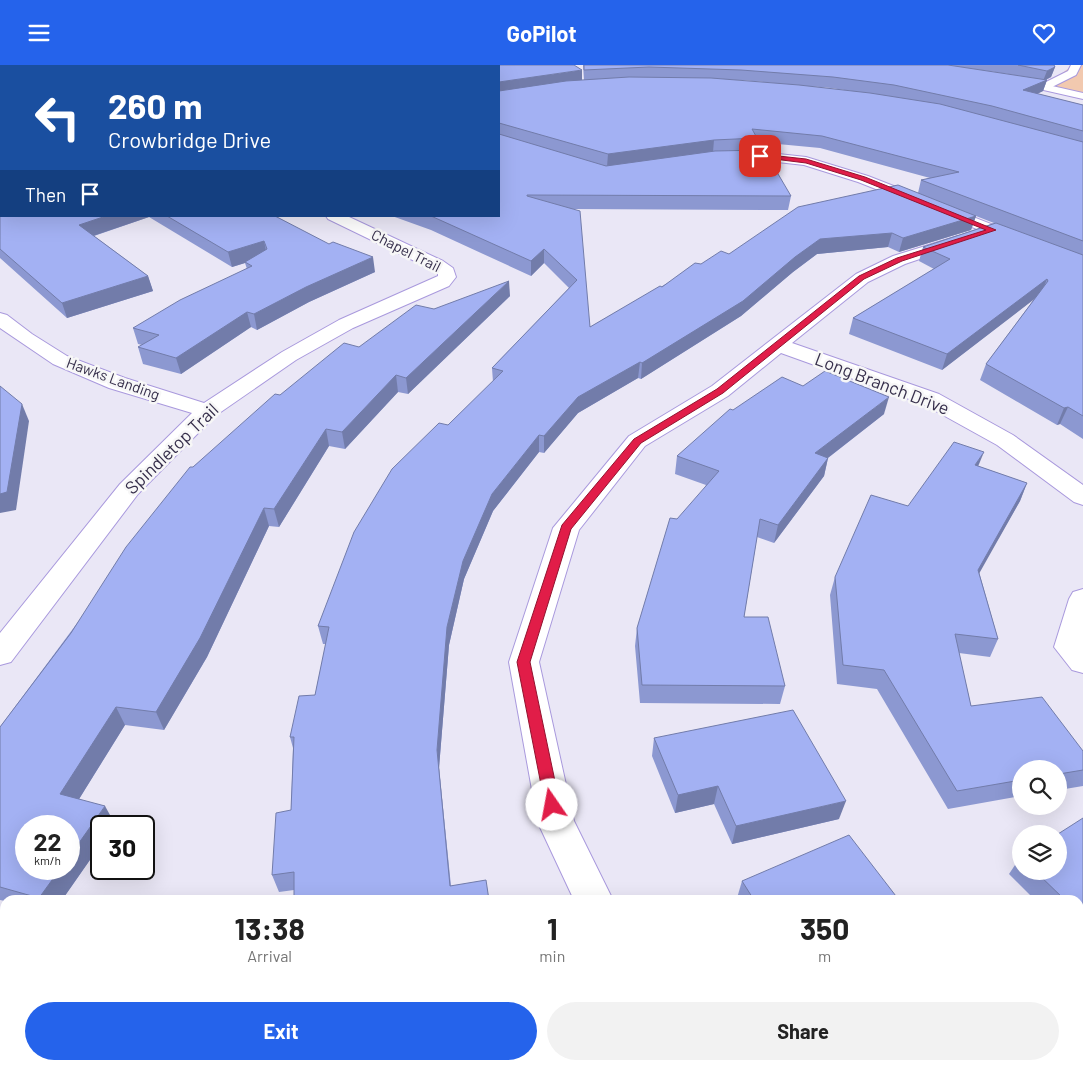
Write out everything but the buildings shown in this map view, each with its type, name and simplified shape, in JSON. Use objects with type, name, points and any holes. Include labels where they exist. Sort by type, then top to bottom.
[{"type":"street","points":[[1044,87],[1072,73],[1076,65]]},
{"type":"street","points":[[995,77],[1083,95]]},
{"type":"street","points":[[713,158],[760,156],[806,161],[863,179],[1083,266]]},
{"type":"street","name":"Chapel Trail","points":[[336,217],[437,265],[447,272],[447,277]]},
{"type":"street","points":[[592,895],[556,823],[524,662],[566,528],[637,441],[720,391],[862,278],[899,260],[992,230]]},
{"type":"street","name":"Spindletop Trail","points":[[0,655],[129,489],[207,411],[288,356],[346,324],[443,282],[447,277]]},
{"type":"street","name":"Hawks Landing","points":[[0,319],[25,338],[60,360],[117,383],[207,411]]},
{"type":"street","name":"Long Branch Drive","points":[[778,345],[931,399],[1005,439],[1083,497]]},
{"type":"street","points":[[1083,599],[1069,647],[1083,662]]},
{"type":"shaded area","points":[[1073,65],[1083,65],[1083,97],[1044,87]]},
{"type":"route","points":[[552,805],[524,662],[566,528],[637,441],[720,391],[862,278],[899,260],[992,230],[863,179],[806,161],[760,156]]}]
